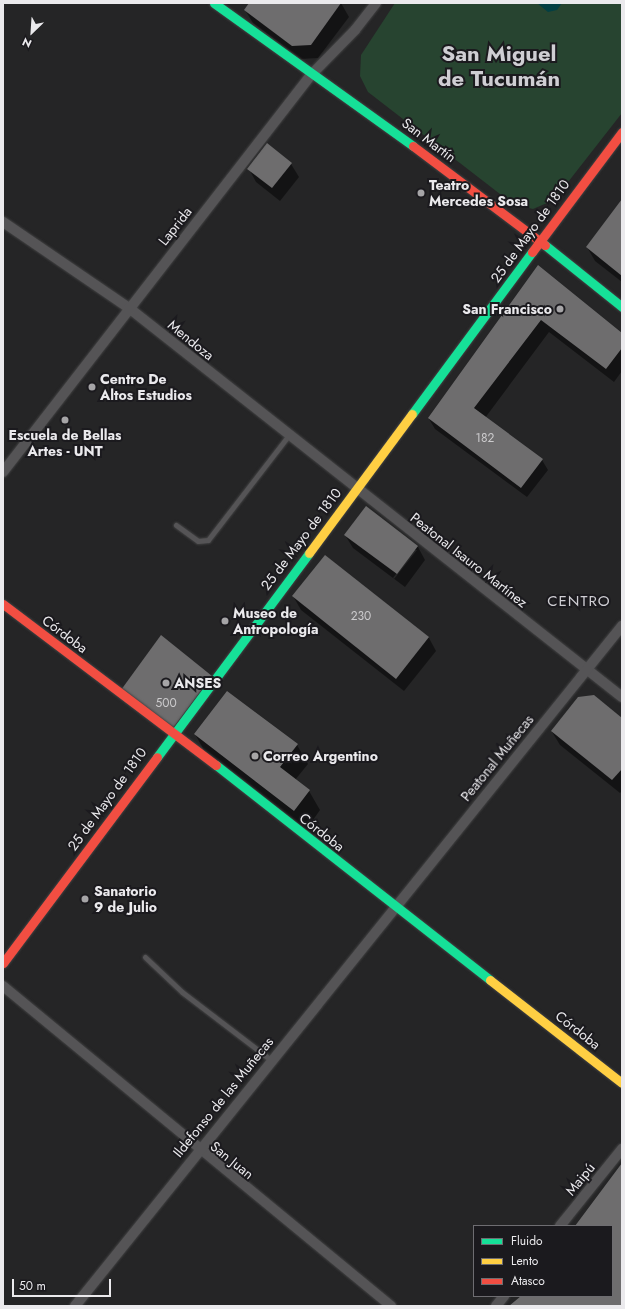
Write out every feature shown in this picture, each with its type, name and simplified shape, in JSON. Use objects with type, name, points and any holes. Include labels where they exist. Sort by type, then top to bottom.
[{"type":"street","name":"San Martín","points":[[214,3],[311,75],[352,100],[622,307]]},
{"type":"street","name":"Laprida","points":[[3,472],[311,75],[355,30],[376,3]]},
{"type":"street","name":"25 de Mayo de 1810","points":[[3,963],[173,732],[622,132]]},
{"type":"street","name":"Mendoza","points":[[3,222],[129,308],[355,490]]},
{"type":"street","name":"Peatonal Isauro Martínez","points":[[355,490],[622,697]]},
{"type":"street","name":"Córdoba","points":[[3,604],[173,732],[395,908],[622,1083]]},
{"type":"street","name":"Peatonal Muñecas","points":[[395,908],[622,626]]},
{"type":"street","name":"Ildefonso de las Muñecas","points":[[75,1306],[198,1150],[395,908]]},
{"type":"street","name":"San Juan","points":[[3,986],[198,1150],[391,1306]]},
{"type":"street","name":"Maipú","points":[[561,1225],[622,1149]]},
{"type":"street","points":[[496,1306],[503,1297]]},
{"type":"lane","points":[[176,525],[198,541],[208,540],[288,436]]},
{"type":"lane","points":[[145,957],[182,992],[271,1060]]},
{"type":"green space","points":[[395,3],[622,3],[622,113],[554,200],[533,209],[513,204],[368,92],[360,76],[361,55]]},
{"type":"water","points":[[537,3],[562,3],[557,10],[548,12]]},
{"type":"building","points":[[249,3],[341,3],[311,45],[292,46],[244,10]]},
{"type":"building","points":[[267,143],[292,163],[272,188],[247,169]]},
{"type":"building","points":[[622,199],[622,276],[586,247]]},
{"type":"building","points":[[538,265],[622,333],[622,348],[606,369],[541,320],[474,408],[543,459],[521,488],[428,418]]},
{"type":"building","points":[[366,506],[418,546],[397,574],[344,535]]},
{"type":"building","points":[[325,555],[429,637],[396,679],[292,596]]},
{"type":"building","name":"ANSES","points":[[161,635],[212,676],[173,728],[121,690]]},
{"type":"building","name":"Correo Argentino","points":[[227,691],[298,744],[280,767],[310,790],[294,811],[194,734]]},
{"type":"building","points":[[594,695],[622,718],[622,769],[612,780],[551,731],[578,697]]},
{"type":"building","points":[[622,1163],[622,1306],[509,1306],[520,1297],[613,1297],[613,1225],[576,1225]]},
{"type":"traffic: fast","points":[[214,3],[413,146]]},
{"type":"traffic: fast","points":[[545,245],[622,307]]},
{"type":"traffic: fast","points":[[412,414],[532,252]]},
{"type":"traffic: fast","points":[[157,757],[309,553]]},
{"type":"traffic: fast","points":[[216,765],[490,980]]},
{"type":"traffic: slow","points":[[309,553],[412,414]]},
{"type":"traffic: slow","points":[[490,980],[622,1083]]},
{"type":"traffic: jam","points":[[532,252],[622,132]]},
{"type":"traffic: jam","points":[[413,146],[545,245]]},
{"type":"traffic: jam","points":[[3,604],[216,765]]},
{"type":"traffic: jam","points":[[3,963],[157,757]]},
{"type":"place","name":"Teatro Mercedes Sosa","points":[[421,193]]},
{"type":"place","name":"San Francisco","points":[[560,309]]},
{"type":"place","name":"Centro De Altos Estudios","points":[[92,387]]},
{"type":"place","name":"Escuela de Bellas Artes - UNT","points":[[65,420]]},
{"type":"place","name":"Museo de Antropología","points":[[225,621]]},
{"type":"place","name":"ANSES","points":[[166,683]]},
{"type":"place","name":"Correo Argentino","points":[[255,756]]},
{"type":"place","name":"Sanatorio 9 de Julio","points":[[85,899]]},
{"type":"district","name":"San Miguel de Tucumán","points":[[499,66]]},
{"type":"district","name":"CENTRO","points":[[579,602]]}]
